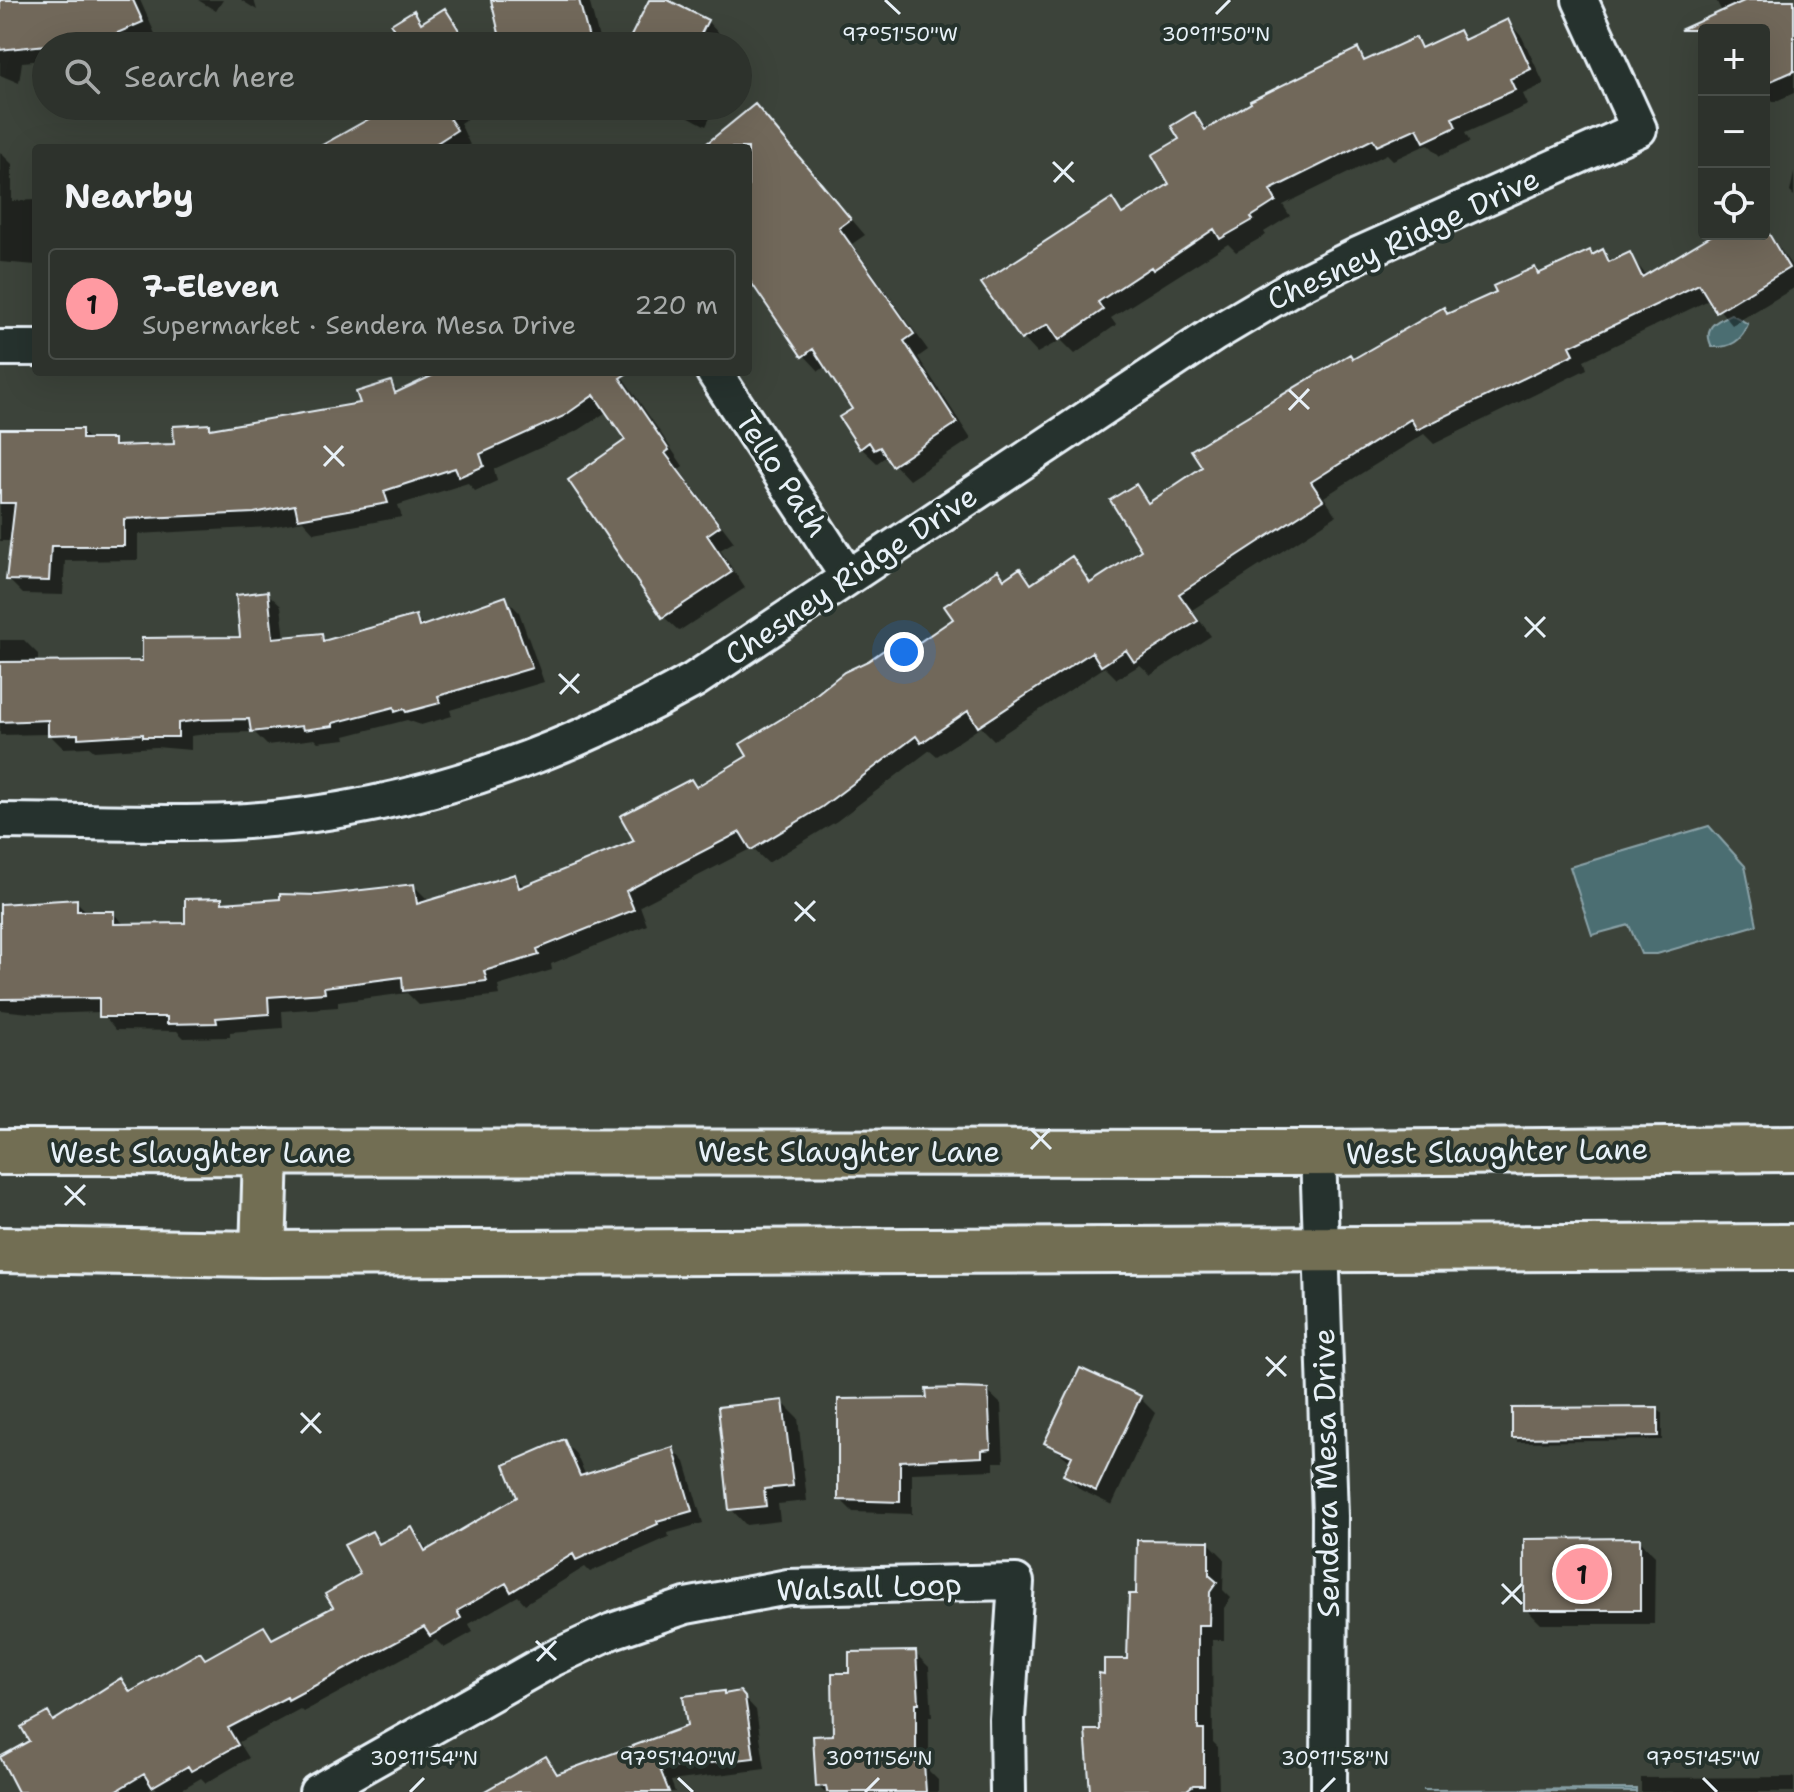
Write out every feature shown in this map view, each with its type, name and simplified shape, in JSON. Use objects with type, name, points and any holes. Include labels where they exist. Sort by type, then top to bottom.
[{"type":"main road","name":"West Slaughter Lane","points":[[0,1152],[1318,1153],[1794,1149]]},
{"type":"main road","points":[[263,1254],[266,1152]]},
{"type":"main road","points":[[0,1250],[263,1254],[1794,1247]]},
{"type":"street","name":"Chesney Ridge Drive","points":[[0,821],[231,822],[383,801],[476,778],[622,720],[694,680],[1214,334],[1290,289],[1360,254],[1639,129],[1580,0]]},
{"type":"street","points":[[0,348],[32,348]]},
{"type":"street","name":"Tello Path","points":[[717,376],[848,577]]},
{"type":"street","name":"Sendera Mesa Drive","points":[[1318,1153],[1330,1516],[1329,1792]]},
{"type":"street","name":"Walsall Loop","points":[[317,1792],[552,1659],[612,1631],[686,1606],[788,1587],[1016,1582],[1007,1719],[1008,1792]]},
{"type":"water","points":[[1731,314],[1748,324],[1746,330],[1735,342],[1712,347],[1709,334],[1712,326]]},
{"type":"water","points":[[1709,826],[1745,866],[1757,925],[1657,954],[1641,954],[1629,925],[1592,935],[1570,867]]},
{"type":"water","points":[[1636,1789],[1636,1792],[1423,1790]]},
{"type":"building","points":[[0,0],[133,0],[143,22],[120,32],[32,32],[32,47],[0,50]]},
{"type":"building","points":[[491,0],[579,0],[587,32],[499,32]]},
{"type":"building","points":[[649,0],[668,0],[708,20],[702,32],[633,32]]},
{"type":"building","points":[[1746,0],[1794,0],[1794,71],[1770,81],[1770,24],[1698,24],[1698,30],[1680,30]]},
{"type":"building","points":[[445,8],[460,32],[396,32],[391,24],[414,10],[421,23]]},
{"type":"building","points":[[1508,19],[1531,69],[1510,79],[1515,90],[1452,118],[1456,127],[1424,142],[1417,128],[1377,146],[1373,139],[1270,190],[1276,201],[1251,217],[1253,220],[1220,239],[1214,229],[1153,270],[1151,267],[1098,302],[1103,310],[1059,340],[1048,324],[1021,340],[981,283],[1112,198],[1122,214],[1169,184],[1152,155],[1179,139],[1171,126],[1194,112],[1205,130],[1250,101],[1358,48],[1364,61],[1416,37],[1421,48],[1459,30],[1464,40]]},
{"type":"building","points":[[755,104],[851,219],[839,228],[914,334],[904,341],[957,423],[892,466],[880,447],[874,450],[869,442],[860,449],[839,417],[852,409],[813,349],[802,357],[752,284],[752,144],[706,144],[735,120],[752,120],[752,106]]},
{"type":"building","points":[[367,120],[450,120],[457,130],[435,144],[324,144]]},
{"type":"building","points":[[1770,236],[1789,268],[1716,312],[1699,284],[1570,346],[1574,354],[1417,430],[1411,419],[1311,482],[1323,500],[1179,594],[1198,621],[1134,662],[1126,650],[1101,666],[1092,652],[978,727],[968,711],[921,743],[916,736],[822,807],[751,850],[740,832],[626,891],[634,910],[537,949],[539,955],[484,971],[487,981],[403,991],[402,977],[324,987],[325,993],[268,997],[269,1014],[216,1018],[217,1023],[167,1024],[167,1017],[99,1017],[99,998],[0,999],[0,904],[77,899],[77,911],[114,911],[114,924],[185,923],[185,899],[222,898],[222,903],[280,899],[280,894],[318,895],[414,884],[417,904],[515,874],[519,888],[634,841],[620,816],[691,779],[696,787],[747,756],[740,744],[799,708],[844,672],[868,661],[897,641],[905,652],[953,619],[944,606],[998,570],[1004,579],[1020,568],[1031,584],[1072,556],[1090,583],[1141,550],[1110,500],[1136,484],[1148,503],[1202,467],[1191,450],[1350,354],[1353,359],[1444,307],[1447,314],[1496,292],[1493,286],[1535,267],[1538,274],[1590,250],[1592,255],[1603,249],[1609,262],[1630,252],[1642,277],[1704,240],[1770,240]]},
{"type":"building","points":[[431,376],[623,376],[620,378],[669,450],[665,453],[720,526],[707,535],[732,572],[662,618],[568,480],[625,440],[594,395],[564,416],[480,454],[484,466],[459,477],[455,468],[384,491],[388,503],[298,519],[295,505],[254,513],[124,519],[124,546],[51,546],[49,581],[6,580],[15,503],[0,503],[0,429],[82,429],[82,439],[114,439],[114,446],[174,444],[173,426],[210,424],[210,429],[360,403],[356,392],[391,381],[395,393]]},
{"type":"building","points":[[268,591],[273,638],[322,633],[323,641],[416,615],[419,627],[506,596],[532,668],[438,696],[440,703],[406,712],[404,709],[395,712],[394,707],[333,723],[333,726],[303,730],[302,726],[251,732],[249,719],[199,720],[178,723],[178,737],[143,737],[143,734],[78,738],[78,734],[48,735],[48,720],[0,722],[0,662],[142,661],[142,638],[240,637],[236,595]]},
{"type":"building","points":[[1080,1368],[1141,1396],[1096,1491],[1063,1475],[1072,1456],[1044,1443]]},
{"type":"building","points":[[926,1389],[988,1389],[991,1449],[982,1450],[982,1457],[900,1461],[900,1502],[838,1500],[838,1399],[927,1398]]},
{"type":"building","points":[[783,1400],[793,1486],[764,1489],[766,1506],[729,1510],[718,1407]]},
{"type":"building","points":[[1658,1407],[1658,1436],[1512,1438],[1512,1408]]},
{"type":"building","points":[[564,1439],[580,1476],[673,1447],[692,1511],[657,1521],[658,1524],[576,1560],[573,1554],[511,1592],[506,1583],[457,1611],[461,1618],[430,1636],[424,1627],[288,1700],[287,1697],[228,1728],[238,1745],[191,1771],[188,1766],[152,1787],[144,1774],[114,1792],[18,1792],[0,1757],[29,1741],[21,1727],[48,1712],[53,1721],[121,1678],[130,1692],[200,1652],[205,1659],[264,1626],[272,1639],[333,1607],[325,1594],[360,1574],[344,1545],[372,1531],[379,1544],[412,1527],[425,1551],[517,1497],[504,1465]]},
{"type":"building","points":[[1640,1538],[1640,1610],[1524,1610],[1524,1539]]},
{"type":"building","points":[[1137,1540],[1209,1541],[1209,1575],[1217,1582],[1210,1592],[1209,1625],[1198,1625],[1198,1730],[1204,1730],[1204,1785],[1193,1785],[1187,1790],[1090,1791],[1085,1730],[1100,1730],[1099,1673],[1104,1674],[1104,1659],[1127,1659],[1129,1594],[1136,1594]]},
{"type":"building","points":[[916,1651],[919,1703],[916,1703],[916,1764],[924,1763],[926,1792],[827,1792],[826,1786],[816,1787],[813,1736],[833,1735],[832,1673],[849,1673],[849,1652]]},
{"type":"building","points":[[724,1691],[724,1694],[740,1691],[745,1697],[754,1758],[660,1769],[669,1792],[483,1792],[546,1756],[557,1774],[687,1726],[683,1696]]},
{"type":"place","name":"7-Eleven","points":[[1582,1574]]}]
